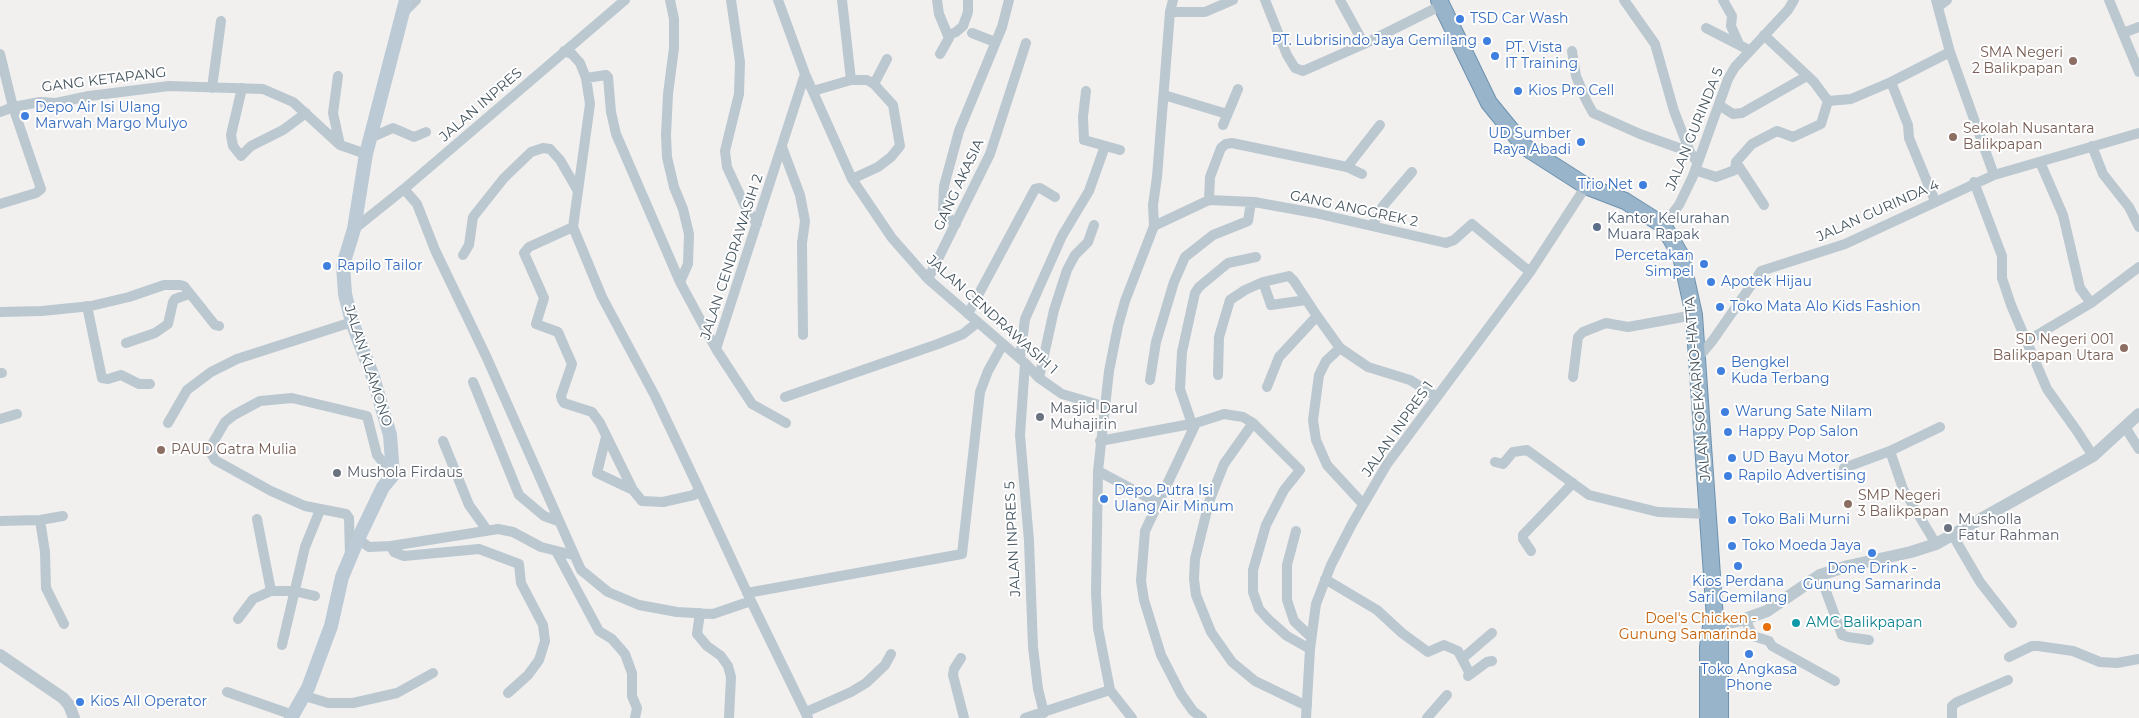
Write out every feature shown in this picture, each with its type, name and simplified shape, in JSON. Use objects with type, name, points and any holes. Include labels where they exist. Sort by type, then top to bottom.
[{"type":"highway","name":"JALAN SOEKARNO-HATTA","points":[[1440,3],[1489,103],[1525,147],[1586,186],[1625,201],[1663,225],[1681,256],[1694,315],[1720,718]]},
{"type":"highway","name":"JALAN SOEKARNO-HATTA","points":[[1708,718],[1708,647],[1715,623]]},
{"type":"main road","name":"JALAN KLAMONO","points":[[393,475],[390,435],[352,322],[345,294],[343,265],[354,229],[366,154],[405,6]]},
{"type":"main road","points":[[292,717],[305,696],[331,626],[342,577],[383,487],[393,475]]},
{"type":"street","points":[[405,6],[416,0]]},
{"type":"street","name":"JALAN INPRES","points":[[354,229],[404,189],[625,0]]},
{"type":"street","points":[[670,0],[674,29],[666,135],[667,157],[674,187],[683,208],[689,234],[688,264],[680,282]]},
{"type":"street","points":[[731,0],[740,62],[739,94],[725,151],[731,175],[746,208],[757,224]]},
{"type":"street","name":"JALAN CENDRAWASIH 1","points":[[778,0],[805,74],[852,179],[892,238],[928,279],[1039,378],[1062,394],[1106,407]]},
{"type":"street","points":[[842,0],[851,80]]},
{"type":"street","points":[[937,0],[940,20],[949,35],[949,40],[940,54]]},
{"type":"street","points":[[949,35],[963,26],[968,12],[968,0]]},
{"type":"street","points":[[956,224],[946,216],[943,210],[944,186],[959,131],[1002,27],[1009,0]]},
{"type":"street","points":[[1132,718],[1110,690],[1102,655],[1096,609],[1098,471],[1109,371],[1118,326],[1125,301],[1154,226],[1153,205],[1170,12],[1173,0]]},
{"type":"street","points":[[1170,12],[1205,12],[1233,0]]},
{"type":"street","points":[[1265,0],[1287,55],[1297,70],[1312,68],[1364,44],[1440,3]]},
{"type":"street","points":[[1340,0],[1364,44]]},
{"type":"street","points":[[1624,0],[1656,44],[1674,111],[1696,166],[1716,177],[1735,170],[1736,162],[1752,144],[1777,131],[1793,137],[1821,124],[1828,101]]},
{"type":"street","points":[[1723,0],[1732,16],[1731,26],[1739,44]]},
{"type":"street","name":"JALAN GURINDA 5","points":[[1663,225],[1679,205],[1735,67],[1794,0]]},
{"type":"street","points":[[2109,0],[2139,72]]},
{"type":"street","points":[[1940,2],[1950,52],[1994,174]]},
{"type":"street","points":[[212,88],[221,21]]},
{"type":"street","points":[[2123,32],[2139,27]]},
{"type":"street","points":[[1706,28],[1750,50]]},
{"type":"street","points":[[972,33],[995,42]]},
{"type":"street","points":[[1764,35],[1807,76],[1828,101]]},
{"type":"street","name":"GANG AKASIA","points":[[928,279],[990,154],[1026,43]]},
{"type":"street","points":[[564,51],[572,54],[580,63],[586,78],[590,104],[573,227],[602,297],[655,396],[749,597],[807,715],[866,683],[885,666],[891,654]]},
{"type":"street","points":[[1572,51],[1576,76],[1593,113],[1640,134],[1690,152]]},
{"type":"street","points":[[1828,101],[1851,99],[1891,82],[1950,52]]},
{"type":"street","points":[[0,54],[13,107],[41,189],[36,193],[0,204]]},
{"type":"street","points":[[874,84],[887,59]]},
{"type":"street","name":"JALAN CENDRAWASIH 2","points":[[786,423],[752,404],[716,349],[805,74]]},
{"type":"street","points":[[586,78],[606,75],[608,77],[611,112],[616,134],[680,282],[716,349]]},
{"type":"street","points":[[338,76],[333,114],[340,145],[366,154]]},
{"type":"street","points":[[1719,105],[1733,114],[1742,113],[1807,76]]},
{"type":"street","points":[[813,91],[851,80],[864,80],[874,84],[894,106],[900,146],[891,157],[878,167],[852,179]]},
{"type":"street","points":[[1891,82],[1908,125],[1908,138],[1935,201]]},
{"type":"street","name":"GANG KETAPANG","points":[[0,112],[13,107],[40,102],[56,103],[88,96],[169,86],[263,89],[281,95],[293,102],[340,145]]},
{"type":"street","points":[[242,88],[231,135],[233,146],[241,156],[250,146],[283,130],[306,113]]},
{"type":"street","points":[[1222,125],[1238,89]]},
{"type":"street","points":[[1086,91],[1083,138],[1086,141],[1120,150]]},
{"type":"street","points":[[1164,95],[1228,114]]},
{"type":"street","points":[[1347,167],[1380,125]]},
{"type":"street","points":[[370,138],[393,128],[414,137],[426,132]]},
{"type":"street","points":[[2091,303],[2078,282],[2063,215],[2040,162],[2139,133]]},
{"type":"street","points":[[1210,200],[1210,177],[1221,148],[1226,144],[1232,143],[1347,167],[1362,174]]},
{"type":"street","name":"JALAN INPRES 5","points":[[1044,713],[1038,689],[1033,647],[1020,435],[1025,319],[1062,236],[1089,191],[1105,146]]},
{"type":"street","points":[[2092,146],[2103,174],[2128,207],[2139,227]]},
{"type":"street","points":[[782,147],[800,195],[805,221],[802,243],[803,335]]},
{"type":"street","points":[[463,255],[470,245],[473,217],[504,178],[536,150],[550,149],[578,191]]},
{"type":"street","points":[[1736,162],[1764,205]]},
{"type":"street","name":"JALAN GURINDA 4","points":[[1697,359],[1713,340],[1761,271],[1836,248],[1974,182],[1994,174],[2040,162]]},
{"type":"street","points":[[1372,226],[1383,206],[1412,172]]},
{"type":"street","points":[[1974,182],[2002,256],[2002,278],[2011,305],[2047,389],[2093,456]]},
{"type":"street","name":"JALAN INPRES 1","points":[[1306,718],[1310,649],[1316,604],[1325,579],[1363,504],[1387,464],[1530,272],[1586,186]]},
{"type":"street","points":[[968,314],[1033,191],[1040,188],[1055,197]]},
{"type":"street","points":[[404,189],[417,204],[435,250],[486,356],[580,570],[608,592],[639,605],[677,612],[713,614],[749,597],[962,554],[980,392],[988,371],[1003,344]]},
{"type":"street","name":"GANG ANGGREK 2","points":[[1154,226],[1210,200],[1251,202],[1315,213],[1446,242],[1454,240],[1472,224],[1530,272]]},
{"type":"street","points":[[1150,380],[1156,342],[1174,282],[1185,257],[1213,235],[1248,221],[1251,202]]},
{"type":"street","points":[[1039,378],[1054,310],[1067,270],[1076,255],[1088,242],[1094,225]]},
{"type":"street","points":[[573,227],[528,247],[524,253],[544,298],[536,324],[558,332],[572,364],[561,396],[562,400],[564,403],[592,412],[633,490],[642,501],[663,502],[694,495],[699,489]]},
{"type":"street","points":[[1202,718],[1193,711],[1181,694],[1161,655],[1144,600],[1142,581],[1145,532],[1194,423],[1180,389],[1182,352],[1196,293],[1199,287],[1228,262],[1256,257]]},
{"type":"street","points":[[2027,341],[2091,303],[2139,267]]},
{"type":"street","points":[[1218,375],[1219,337],[1230,300],[1245,290],[1263,282],[1289,276],[1340,348],[1368,367],[1410,380],[1437,397]]},
{"type":"street","points":[[1263,282],[1271,305],[1306,300]]},
{"type":"street","points":[[0,312],[42,311],[87,306],[106,303],[164,285],[184,286],[215,325],[219,326]]},
{"type":"street","points":[[126,343],[155,333],[168,324],[175,299],[189,294]]},
{"type":"street","points":[[87,306],[102,378],[108,379],[121,375],[139,384],[150,384]]},
{"type":"street","points":[[1573,377],[1578,337],[1583,332],[1606,323],[1628,327],[1694,315]]},
{"type":"street","points":[[1267,386],[1279,357],[1317,316]]},
{"type":"street","points":[[168,423],[187,390],[211,372],[237,359],[352,322]]},
{"type":"street","points":[[785,397],[938,344],[962,334],[978,322]]},
{"type":"street","points":[[1340,348],[1326,361],[1319,375],[1313,420],[1316,440],[1327,465],[1363,504]]},
{"type":"street","points":[[472,382],[519,495],[544,516],[558,521]]},
{"type":"street","points":[[350,558],[349,518],[346,514],[305,506],[271,491],[215,460],[211,453],[211,446],[229,419],[260,402],[292,398],[361,413],[367,416],[370,421],[377,455],[393,475]]},
{"type":"street","points":[[0,419],[17,414]]},
{"type":"street","points":[[1100,442],[1194,423],[1224,414],[1243,417],[1253,423],[1300,470],[1284,490],[1266,525],[1253,570],[1253,592],[1259,608],[1269,620],[1287,636],[1310,649]]},
{"type":"street","points":[[1715,623],[1745,619],[1766,611],[1820,575],[1936,544],[2093,456],[2139,414]]},
{"type":"street","points":[[1253,423],[1224,464],[1209,502],[1195,559],[1194,579],[1196,595],[1212,632],[1232,662],[1255,681],[1307,706]]},
{"type":"street","points":[[1844,468],[1890,451],[1940,427]]},
{"type":"street","points":[[2125,427],[2139,449]]},
{"type":"street","points":[[606,437],[596,470],[597,473],[633,490]]},
{"type":"street","points":[[443,441],[469,505],[487,530]]},
{"type":"street","points":[[1495,462],[1503,464],[1513,452],[1527,450],[1589,495],[1658,512],[1708,514]]},
{"type":"street","points":[[1890,451],[1903,489],[1936,544]]},
{"type":"street","points":[[1098,471],[1158,503]]},
{"type":"street","points":[[1531,552],[1523,539],[1524,534],[1573,483]]},
{"type":"street","points":[[282,644],[305,547],[320,510]]},
{"type":"street","points":[[0,521],[40,520],[63,516]]},
{"type":"street","points":[[257,518],[270,591]]},
{"type":"street","points":[[40,520],[45,552],[46,588],[64,624]]},
{"type":"street","points":[[358,539],[369,547],[391,546],[498,529],[513,532],[541,547],[573,555]]},
{"type":"street","points":[[1296,531],[1287,565],[1287,600],[1294,621],[1311,638]]},
{"type":"street","points":[[1952,534],[1980,582],[2012,623]]},
{"type":"street","points":[[391,546],[394,552],[404,556],[479,549],[519,564],[521,567],[521,583],[543,625],[545,641],[539,660],[528,675],[508,693]]},
{"type":"street","points":[[556,551],[599,631],[612,639],[625,654],[632,673],[631,692],[637,708],[635,718]]},
{"type":"street","points":[[1820,575],[1842,635],[1869,640]]},
{"type":"street","points":[[1325,579],[1377,610],[1424,650],[1428,652],[1444,646],[1458,651],[1463,658],[1469,675],[1487,662],[1492,661]]},
{"type":"street","points":[[238,619],[253,599],[270,591],[294,592],[315,596]]},
{"type":"street","points":[[700,613],[697,634],[707,646],[721,656],[728,666],[731,676],[729,718]]},
{"type":"street","points":[[1745,619],[1754,636],[1769,641],[1772,646],[1835,681]]},
{"type":"street","points":[[1463,658],[1492,633]]},
{"type":"street","points":[[2009,657],[2032,646],[2038,646],[2073,651],[2100,662],[2117,663],[2139,658]]},
{"type":"street","points":[[0,655],[64,698],[74,718]]},
{"type":"street","points":[[960,658],[953,675],[964,718]]},
{"type":"street","points":[[305,696],[327,703],[353,703],[397,693],[433,673]]},
{"type":"street","points":[[1952,718],[1952,706],[1957,702],[2008,680]]},
{"type":"street","points":[[1025,718],[1110,690]]},
{"type":"street","points":[[226,692],[292,717]]},
{"type":"street","points":[[1427,718],[1447,695]]},
{"type":"place","name":"TSD Car Wash","points":[[1460,19]]},
{"type":"place","name":"PT. Lubrisindo Jaya Gemilang","points":[[1487,41]]},
{"type":"place","name":"PT. Vista IT Training","points":[[1495,56]]},
{"type":"place","name":"SMA Negeri 2 Balikpapan","points":[[2073,61]]},
{"type":"place","name":"Kios Pro Cell","points":[[1518,91]]},
{"type":"place","name":"Depo Air Isi Ulang Marwah Margo Mulyo","points":[[25,116]]},
{"type":"place","name":"Sekolah Nusantara Balikpapan","points":[[1953,137]]},
{"type":"place","name":"UD Sumber Raya Abadi","points":[[1581,142]]},
{"type":"place","name":"Trio Net","points":[[1643,185]]},
{"type":"place","name":"Kantor Kelurahan Muara Rapak","points":[[1597,227]]},
{"type":"place","name":"Percetakan Simpel","points":[[1704,264]]},
{"type":"place","name":"Rapilo Tailor","points":[[327,266]]},
{"type":"place","name":"Apotek Hijau","points":[[1711,282]]},
{"type":"place","name":"Toko Mata Alo Kids Fashion","points":[[1720,307]]},
{"type":"place","name":"SD Negeri 001 Balikpapan Utara","points":[[2124,348]]},
{"type":"place","name":"Bengkel Kuda Terbang","points":[[1721,371]]},
{"type":"place","name":"Warung Sate Nilam","points":[[1725,412]]},
{"type":"place","name":"Masjid Darul Muhajirin","points":[[1040,417]]},
{"type":"place","name":"Happy Pop Salon","points":[[1728,432]]},
{"type":"place","name":"PAUD Gatra Mulia","points":[[161,450]]},
{"type":"place","name":"UD Bayu Motor","points":[[1732,458]]},
{"type":"place","name":"Mushola Firdaus","points":[[337,473]]},
{"type":"place","name":"Rapilo Advertising","points":[[1728,476]]},
{"type":"place","name":"Depo Putra Isi Ulang Air Minum","points":[[1104,499]]},
{"type":"place","name":"SMP Negeri 3 Balikpapan","points":[[1848,504]]},
{"type":"place","name":"Toko Bali Murni","points":[[1732,520]]},
{"type":"place","name":"Musholla Fatur Rahman","points":[[1948,528]]},
{"type":"place","name":"Toko Moeda Jaya","points":[[1732,546]]},
{"type":"place","name":"Done Drink - Gunung Samarinda","points":[[1872,553]]},
{"type":"place","name":"Kios Perdana Sari Gemilang","points":[[1738,566]]},
{"type":"place","name":"AMC Balikpapan","points":[[1796,623]]},
{"type":"place","name":"Doel's Chicken - Gunung Samarinda","points":[[1767,627]]},
{"type":"place","name":"Toko Angkasa Phone","points":[[1749,654]]},
{"type":"place","name":"Kios All Operator","points":[[80,702]]}]
